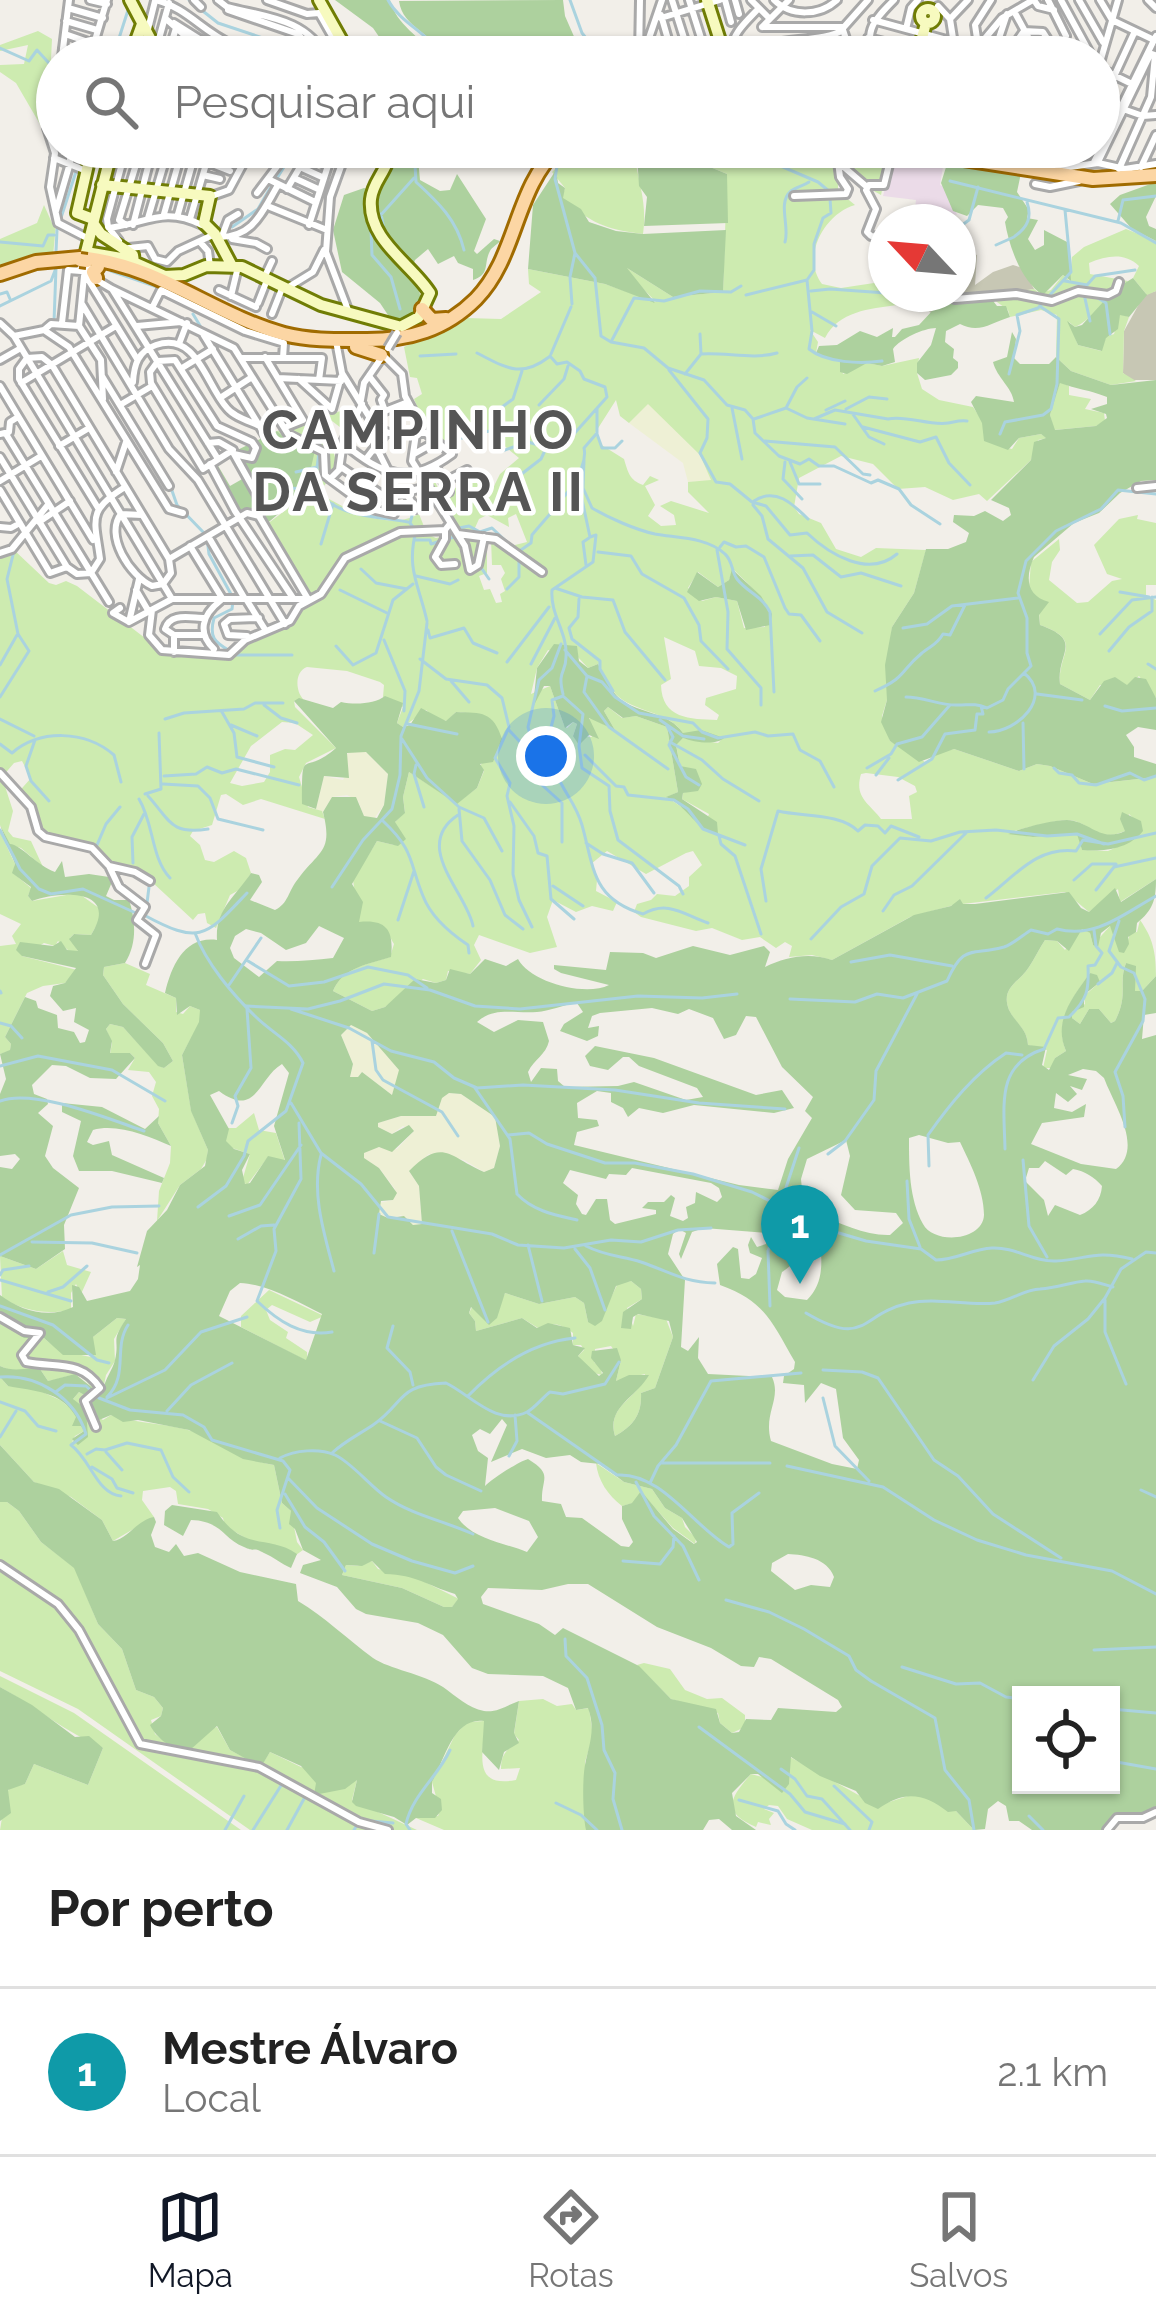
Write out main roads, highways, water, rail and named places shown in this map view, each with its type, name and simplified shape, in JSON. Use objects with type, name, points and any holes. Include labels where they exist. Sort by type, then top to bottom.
[{"type":"main road","points":[[1055,168],[1101,176],[1153,167]]},
{"type":"main road","points":[[1045,168],[1082,178],[1153,167]]},
{"type":"main road","points":[[423,319],[458,315],[483,292],[499,268],[533,178],[543,168]]},
{"type":"main road","points":[[80,260],[137,268],[193,297]]},
{"type":"main road","points":[[4,274],[80,260],[148,263],[193,297]]},
{"type":"main road","points":[[163,283],[282,333],[385,354],[423,319]]},
{"type":"main road","points":[[337,341],[398,340],[423,319],[458,315]]},
{"type":"waterway","points":[[189,0],[218,23],[257,36]]},
{"type":"waterway","points":[[388,0],[424,36]]},
{"type":"waterway","points":[[570,0],[584,36]]},
{"type":"waterway","points":[[120,36],[129,7]]},
{"type":"waterway","points":[[843,24],[856,9]]},
{"type":"waterway","points":[[811,36],[825,34]]},
{"type":"waterway","points":[[0,48],[29,61],[36,51]]},
{"type":"waterway","points":[[56,252],[57,230],[77,168]]},
{"type":"waterway","points":[[276,180],[283,168]]},
{"type":"waterway","points":[[415,168],[416,182],[452,221],[464,250]]},
{"type":"waterway","points":[[557,168],[555,179],[575,253],[572,304]]},
{"type":"waterway","points":[[785,168],[830,192]]},
{"type":"waterway","points":[[379,217],[414,178]]},
{"type":"waterway","points":[[950,181],[1121,223],[1156,243]]},
{"type":"waterway","points":[[785,242],[787,196],[809,182]]},
{"type":"waterway","points":[[232,227],[258,209],[273,183]]},
{"type":"waterway","points":[[973,204],[978,187]]},
{"type":"waterway","points":[[1118,221],[1123,200],[1156,196]]},
{"type":"waterway","points":[[830,198],[831,213],[823,218],[814,244],[814,270],[807,280],[809,349],[834,360],[882,361]]},
{"type":"waterway","points":[[1015,236],[1028,221],[1027,202]]},
{"type":"waterway","points":[[1009,374],[1020,331],[1017,315],[1038,308],[1071,272],[1065,210]]},
{"type":"waterway","points":[[381,214],[385,234]]},
{"type":"waterway","points":[[371,230],[372,255],[391,277],[400,309]]},
{"type":"waterway","points":[[0,242],[43,246],[48,235],[54,235]]},
{"type":"waterway","points":[[996,245],[1014,237]]},
{"type":"waterway","points":[[575,253],[595,278],[601,336],[644,348],[668,368],[704,380],[727,405],[745,410],[753,419],[755,433],[779,456],[800,464],[809,459],[819,466],[834,466],[871,483],[878,480],[899,489],[911,505],[940,524]]},
{"type":"waterway","points":[[54,322],[56,268],[62,266]]},
{"type":"waterway","points":[[0,306],[51,281],[56,268]]},
{"type":"waterway","points":[[1065,281],[1087,285],[1095,276],[1135,270]]},
{"type":"waterway","points":[[111,271],[163,289]]},
{"type":"waterway","points":[[746,295],[807,280]]},
{"type":"waterway","points":[[612,340],[634,298],[664,301],[700,291],[731,292],[741,286]]},
{"type":"waterway","points":[[811,291],[868,292]]},
{"type":"waterway","points":[[0,294],[7,292],[10,299]]},
{"type":"waterway","points":[[1084,294],[1090,321]]},
{"type":"waterway","points":[[1093,295],[1106,303],[1110,334]]},
{"type":"waterway","points":[[551,354],[571,307]]},
{"type":"waterway","points":[[1000,434],[1005,422],[1051,409],[1057,384],[1059,319],[1041,307]]},
{"type":"waterway","points":[[812,312],[836,326]]},
{"type":"waterway","points":[[193,314],[202,329],[226,341]]},
{"type":"waterway","points":[[685,374],[701,354],[700,334]]},
{"type":"waterway","points":[[477,353],[521,369],[549,357]]},
{"type":"waterway","points":[[701,354],[777,353]]},
{"type":"waterway","points":[[420,356],[456,354]]},
{"type":"waterway","points":[[519,476],[541,459],[547,446],[573,435],[607,397],[605,387],[550,356]]},
{"type":"waterway","points":[[539,405],[564,379],[568,366]]},
{"type":"waterway","points":[[669,370],[708,419],[700,453],[716,482],[730,484],[752,502],[766,506],[790,535],[807,533],[850,561],[874,564],[897,554]]},
{"type":"waterway","points":[[498,410],[513,399],[522,371]]},
{"type":"waterway","points":[[754,419],[786,408],[807,378]]},
{"type":"waterway","points":[[846,409],[869,397],[887,399]]},
{"type":"waterway","points":[[826,410],[845,401]]},
{"type":"waterway","points":[[518,552],[531,543],[532,535],[575,481],[584,448],[597,433],[597,408]]},
{"type":"waterway","points":[[732,408],[742,459]]},
{"type":"waterway","points":[[786,408],[807,418],[845,424]]},
{"type":"waterway","points":[[814,419],[835,410],[941,424],[967,421]]},
{"type":"waterway","points":[[852,413],[869,437],[884,444]]},
{"type":"waterway","points":[[307,421],[320,445]]},
{"type":"waterway","points":[[446,442],[513,425],[528,442]]},
{"type":"waterway","points":[[863,427],[920,442],[936,437],[949,463],[970,485]]},
{"type":"waterway","points":[[597,434],[602,448],[615,448],[622,441]]},
{"type":"waterway","points":[[765,441],[835,447],[870,475]]},
{"type":"waterway","points":[[502,451],[528,442],[545,447]]},
{"type":"waterway","points":[[315,484],[319,452]]},
{"type":"waterway","points":[[584,460],[583,488],[592,508],[648,532],[710,544],[728,557],[737,579],[770,612],[774,692]]},
{"type":"waterway","points":[[785,462],[783,479],[802,499]]},
{"type":"waterway","points":[[790,462],[799,484],[820,484]]},
{"type":"waterway","points":[[296,472],[317,467]]},
{"type":"waterway","points":[[170,485],[177,505],[205,534]]},
{"type":"waterway","points":[[314,486],[344,510],[408,522]]},
{"type":"waterway","points":[[292,488],[313,487]]},
{"type":"waterway","points":[[563,694],[566,648],[552,590],[593,562],[596,535],[590,537],[580,490],[572,487]]},
{"type":"waterway","points":[[906,697],[987,708],[1003,700],[1031,666],[1027,618],[1018,593],[1026,561],[1056,531],[1101,509],[1118,490],[1156,494]]},
{"type":"waterway","points":[[754,501],[776,496],[808,519]]},
{"type":"waterway","points":[[408,500],[410,523],[416,531],[413,567],[427,621]]},
{"type":"waterway","points":[[321,544],[333,504]]},
{"type":"waterway","points":[[753,505],[762,516],[768,539],[803,568],[827,612],[862,633]]},
{"type":"waterway","points":[[459,528],[469,526],[480,532],[492,528],[511,546]]},
{"type":"waterway","points":[[416,540],[430,540],[431,544],[454,537]]},
{"type":"waterway","points":[[207,538],[209,554],[232,596]]},
{"type":"waterway","points":[[586,565],[583,542],[589,538]]},
{"type":"waterway","points":[[720,547],[724,542],[746,546],[764,557],[785,608],[789,614],[801,615],[820,641]]},
{"type":"waterway","points":[[0,697],[29,651],[18,634],[7,579],[14,551],[21,543]]},
{"type":"waterway","points":[[717,550],[728,612],[727,649],[761,688],[761,705]]},
{"type":"waterway","points":[[598,552],[631,556],[642,574],[684,598],[699,625],[701,641],[728,669]]},
{"type":"waterway","points":[[790,556],[813,555],[841,577],[861,573],[901,586]]},
{"type":"waterway","points":[[507,589],[519,577],[519,560]]},
{"type":"waterway","points":[[480,566],[489,579]]},
{"type":"waterway","points":[[361,569],[376,583],[407,589]]},
{"type":"waterway","points":[[416,576],[450,584],[458,580]]},
{"type":"waterway","points":[[336,646],[353,665],[376,653],[393,600],[413,584]]},
{"type":"waterway","points":[[555,588],[613,600],[625,632],[665,680]]},
{"type":"waterway","points":[[340,590],[387,613]]},
{"type":"waterway","points":[[1120,592],[1149,597]]},
{"type":"waterway","points":[[1109,651],[1129,627],[1152,611],[1152,597]]},
{"type":"waterway","points":[[1100,634],[1132,600],[1156,597]]},
{"type":"waterway","points":[[903,628],[927,624],[952,606],[1018,598]]},
{"type":"waterway","points":[[579,599],[578,617],[569,628],[572,639],[600,661],[613,691]]},
{"type":"waterway","points":[[230,651],[217,642],[212,630],[214,618],[232,609],[233,601]]},
{"type":"waterway","points":[[875,691],[898,678],[943,634],[950,635],[965,605]]},
{"type":"waterway","points":[[507,662],[549,607]]},
{"type":"waterway","points":[[531,664],[555,618]]},
{"type":"waterway","points":[[332,887],[363,840],[392,809],[400,775],[401,736],[419,691],[427,623]]},
{"type":"waterway","points":[[428,630],[430,638],[464,628],[473,643],[497,653]]},
{"type":"waterway","points":[[0,665],[17,635]]},
{"type":"waterway","points":[[384,640],[405,691],[404,711]]},
{"type":"waterway","points":[[533,745],[528,727],[539,680],[552,668],[561,644]]},
{"type":"waterway","points":[[565,650],[587,676],[602,682],[639,713],[693,723],[718,738],[755,732],[793,734],[800,750],[820,761],[834,787]]},
{"type":"waterway","points":[[235,655],[292,655]]},
{"type":"waterway","points":[[420,659],[446,679],[487,685],[502,698],[509,727],[495,758],[510,783],[513,874],[532,927]]},
{"type":"waterway","points":[[1148,664],[1156,669]]},
{"type":"waterway","points":[[989,732],[1010,726],[1028,712],[1035,692],[1024,673]]},
{"type":"waterway","points":[[587,676],[584,692],[609,727],[668,769]]},
{"type":"waterway","points":[[451,681],[469,702]]},
{"type":"waterway","points":[[1037,694],[1082,700]]},
{"type":"waterway","points":[[563,696],[552,700],[554,716],[548,739],[555,745],[559,779],[578,813],[604,891],[643,914],[668,908],[708,923]]},
{"type":"waterway","points":[[563,696],[583,714],[582,768],[609,786],[618,840],[683,894]]},
{"type":"waterway","points":[[165,719],[244,709],[255,703],[283,703]]},
{"type":"waterway","points":[[264,705],[297,723]]},
{"type":"waterway","points":[[867,768],[891,754],[897,744],[922,737],[950,705]]},
{"type":"waterway","points":[[898,780],[932,759],[945,734],[975,730],[977,714],[983,714],[981,706]]},
{"type":"waterway","points":[[1105,706],[1122,711],[1156,708]]},
{"type":"waterway","points":[[222,712],[234,733],[237,757],[274,767]]},
{"type":"waterway","points":[[0,719],[34,736]]},
{"type":"waterway","points":[[660,720],[683,736],[704,739]]},
{"type":"waterway","points":[[1023,723],[1024,769]]},
{"type":"waterway","points":[[408,724],[457,734]]},
{"type":"waterway","points":[[231,725],[257,736]]},
{"type":"waterway","points":[[667,726],[673,737],[669,745],[686,777],[699,785]]},
{"type":"waterway","points":[[508,729],[522,744],[532,776],[562,803],[562,842]]},
{"type":"waterway","points":[[145,794],[161,789],[159,733]]},
{"type":"waterway","points":[[0,744],[12,753],[49,736],[90,741],[114,755],[121,782]]},
{"type":"waterway","points":[[402,739],[427,778],[459,807],[484,818],[502,851]]},
{"type":"waterway","points":[[35,740],[26,766],[31,781],[49,801]]},
{"type":"waterway","points":[[670,742],[759,801]]},
{"type":"waterway","points":[[585,755],[628,795],[674,800],[703,829],[745,845]]},
{"type":"waterway","points":[[876,775],[889,758]]},
{"type":"waterway","points":[[416,765],[414,774],[424,807]]},
{"type":"waterway","points":[[164,776],[196,774],[207,767],[222,773],[236,769],[299,785]]},
{"type":"waterway","points":[[1054,768],[1079,783],[1096,785],[1130,773],[1144,780],[1156,776]]},
{"type":"waterway","points":[[163,784],[198,786],[210,798],[218,819],[263,830]]},
{"type":"waterway","points":[[148,796],[178,828],[208,829]]},
{"type":"waterway","points":[[139,799],[159,861],[170,878]]},
{"type":"waterway","points":[[510,802],[534,836],[538,853],[547,856],[551,899],[574,919]]},
{"type":"waterway","points":[[97,845],[120,807]]},
{"type":"waterway","points":[[459,809],[462,841],[490,880],[505,915],[523,929]]},
{"type":"waterway","points":[[766,901],[761,869],[778,811],[831,818],[858,831],[865,825],[878,826],[885,833],[891,826],[919,837]]},
{"type":"waterway","points":[[133,863],[132,837],[144,814]]},
{"type":"waterway","points":[[458,815],[445,827],[441,855],[473,926]]},
{"type":"waterway","points":[[383,821],[406,849],[431,911],[468,945],[469,953]]},
{"type":"waterway","points":[[0,830],[20,869],[39,889],[51,894],[83,889],[138,914]]},
{"type":"waterway","points":[[811,939],[841,907],[864,894],[872,866],[900,838],[931,841],[960,832],[996,830],[1077,834],[1104,844]]},
{"type":"waterway","points":[[883,911],[894,895],[912,886],[967,832]]},
{"type":"waterway","points":[[986,898],[1038,858],[1076,851],[1083,840],[1108,844],[1156,833]]},
{"type":"waterway","points":[[719,836],[735,856],[761,934]]},
{"type":"waterway","points":[[586,843],[632,863],[654,893]]},
{"type":"waterway","points":[[1096,890],[1114,867],[1156,858]]},
{"type":"waterway","points":[[1074,880],[1092,864],[1116,864]]},
{"type":"waterway","points":[[398,920],[414,871]]},
{"type":"waterway","points":[[553,886],[583,906]]},
{"type":"waterway","points":[[147,903],[149,887]]},
{"type":"waterway","points":[[144,915],[178,931],[202,932],[247,893]]},
{"type":"waterway","points":[[790,999],[855,1002],[877,994],[903,998],[947,981],[958,961],[970,953],[1004,947],[1031,930],[1048,934],[1057,929],[1097,928],[1156,896]]},
{"type":"waterway","points":[[1119,921],[1109,951],[1121,967],[1134,973],[1145,999],[1143,1021],[1115,1072],[1125,1127]]},
{"type":"waterway","points":[[1005,1149],[1004,1102],[1010,1075],[1044,1049],[1058,1018],[1069,1017],[1084,999],[1088,966],[1095,965],[1102,953],[1094,930]]},
{"type":"waterway","points":[[195,933],[229,989],[303,1063],[286,1111],[248,1141],[226,1186],[198,1207]]},
{"type":"waterway","points":[[229,985],[261,938]]},
{"type":"waterway","points":[[851,962],[890,955],[952,966]]},
{"type":"waterway","points":[[248,961],[289,986],[324,982],[368,967],[408,975],[427,988]]},
{"type":"waterway","points":[[1098,984],[1117,963]]},
{"type":"waterway","points":[[246,1006],[308,1009],[384,984],[430,990],[475,1006],[520,1009],[638,996],[737,994]]},
{"type":"waterway","points":[[828,1154],[845,1141],[874,1100],[876,1071],[917,994]]},
{"type":"waterway","points":[[232,1123],[238,1106],[235,1096],[251,1068],[247,1009]]},
{"type":"waterway","points":[[291,1009],[349,1028],[391,1051],[434,1062],[477,1088],[523,1085],[615,1090],[785,1109]]},
{"type":"waterway","points":[[0,1023],[11,1026],[22,1038]]},
{"type":"waterway","points":[[372,1041],[376,1070],[383,1080],[442,1112],[458,1136]]},
{"type":"waterway","points":[[929,1166],[928,1135],[954,1101],[1006,1053],[1022,1055]]},
{"type":"waterway","points":[[0,1066],[38,1056],[112,1070],[165,1101]]},
{"type":"waterway","points":[[475,1088],[510,1139],[517,1194],[537,1208],[577,1220]]},
{"type":"waterway","points":[[0,1101],[51,1102],[144,1131]]},
{"type":"waterway","points":[[291,1103],[321,1153],[361,1184],[388,1217],[492,1234],[518,1245],[564,1248],[611,1240],[641,1242],[678,1230],[711,1228]]},
{"type":"waterway","points":[[299,1123],[301,1179],[274,1229],[276,1251],[257,1301],[291,1326],[332,1332]]},
{"type":"waterway","points":[[508,1135],[529,1133],[547,1144],[605,1163],[635,1163],[693,1174],[780,1206]]},
{"type":"waterway","points":[[229,1216],[260,1205],[301,1145]]},
{"type":"waterway","points":[[770,1306],[768,1251],[799,1148]]},
{"type":"waterway","points":[[321,1155],[318,1198],[334,1271]]},
{"type":"waterway","points":[[1023,1160],[1029,1226],[1047,1257]]},
{"type":"waterway","points":[[907,1181],[909,1219],[920,1247]]},
{"type":"waterway","points":[[0,1255],[71,1215],[112,1207],[159,1206]]},
{"type":"waterway","points":[[374,1253],[379,1214]]},
{"type":"waterway","points":[[238,1239],[261,1226],[274,1225]]},
{"type":"waterway","points":[[822,1228],[921,1249],[936,1260],[992,1248],[1048,1261],[1100,1255],[1132,1259]]},
{"type":"waterway","points":[[452,1231],[488,1322]]},
{"type":"waterway","points":[[32,1242],[92,1243],[137,1253]]},
{"type":"waterway","points":[[528,1245],[542,1301]]},
{"type":"waterway","points":[[586,1246],[685,1279],[715,1283]]},
{"type":"waterway","points":[[575,1249],[590,1268],[605,1310]]},
{"type":"waterway","points":[[1033,1380],[1054,1346],[1088,1319],[1105,1298],[1121,1269],[1146,1252],[1156,1253]]},
{"type":"waterway","points":[[0,1275],[3,1270],[29,1266]]},
{"type":"waterway","points":[[48,1292],[63,1287],[87,1266]]},
{"type":"waterway","points":[[0,1280],[71,1301]]},
{"type":"waterway","points":[[806,1313],[852,1329],[909,1303],[995,1303],[1085,1281],[1113,1287]]},
{"type":"waterway","points":[[1105,1300],[1105,1332],[1126,1384]]},
{"type":"waterway","points":[[0,1306],[53,1325],[97,1360],[109,1363]]},
{"type":"waterway","points":[[107,1398],[165,1370],[201,1332],[247,1317]]},
{"type":"waterway","points":[[107,1397],[117,1380],[128,1325]]},
{"type":"waterway","points":[[393,1326],[387,1348],[410,1372],[413,1385]]},
{"type":"waterway","points":[[468,1396],[517,1357],[575,1338]]},
{"type":"waterway","points":[[332,1453],[418,1387],[446,1383],[494,1413],[516,1416],[550,1392],[563,1394],[605,1384],[619,1362]]},
{"type":"waterway","points":[[167,1411],[191,1385],[232,1363]]},
{"type":"waterway","points":[[823,1370],[862,1372],[878,1378],[934,1460],[958,1476],[993,1514],[1061,1558]]},
{"type":"waterway","points":[[650,1483],[711,1381],[801,1373]]},
{"type":"waterway","points":[[0,1377],[41,1384],[64,1399],[86,1434],[71,1445],[100,1483],[121,1496]]},
{"type":"waterway","points":[[57,1391],[65,1385],[86,1386],[99,1398],[130,1410],[183,1415],[204,1427],[212,1440],[283,1461],[290,1470],[277,1510],[280,1528]]},
{"type":"waterway","points":[[823,1398],[835,1446],[869,1481]]},
{"type":"waterway","points":[[0,1402],[25,1411],[38,1426],[56,1431]]},
{"type":"waterway","points":[[0,1437],[16,1411]]},
{"type":"waterway","points":[[528,1413],[617,1475],[633,1476],[662,1491],[729,1547],[733,1544],[732,1513],[759,1493]]},
{"type":"waterway","points":[[509,1456],[517,1441],[515,1415]]},
{"type":"waterway","points":[[380,1421],[417,1438],[436,1467],[481,1491]]},
{"type":"waterway","points":[[87,1454],[127,1443],[161,1450],[173,1477],[189,1492]]},
{"type":"waterway","points":[[280,1458],[307,1451],[335,1455],[396,1503],[473,1534]]},
{"type":"waterway","points":[[106,1452],[122,1470]]},
{"type":"waterway","points":[[662,1463],[770,1463]]},
{"type":"waterway","points":[[787,1466],[883,1487],[934,1520],[977,1540],[1026,1555],[1112,1571],[1156,1594]]},
{"type":"waterway","points":[[92,1467],[112,1479],[117,1488],[133,1493]]},
{"type":"waterway","points":[[288,1478],[317,1508],[372,1544],[455,1573],[473,1566]]},
{"type":"waterway","points":[[636,1482],[654,1516],[683,1546],[699,1580]]},
{"type":"waterway","points":[[1141,1490],[1156,1497]]},
{"type":"waterway","points":[[285,1494],[305,1527],[324,1542],[345,1571]]},
{"type":"waterway","points":[[623,1561],[660,1564],[673,1547],[674,1536]]},
{"type":"waterway","points":[[726,1600],[769,1612],[804,1629],[849,1656],[856,1670],[871,1681],[935,1718],[945,1770],[969,1800],[974,1830]]},
{"type":"waterway","points":[[565,1639],[566,1656],[587,1678],[602,1725],[604,1750],[615,1773],[613,1799],[622,1830]]},
{"type":"waterway","points":[[1094,1650],[1156,1647]]},
{"type":"waterway","points":[[902,1667],[956,1684],[980,1683],[1012,1698]]},
{"type":"waterway","points":[[1120,1710],[1156,1713]]},
{"type":"waterway","points":[[699,1727],[790,1794],[805,1812],[845,1824]]},
{"type":"waterway","points":[[410,1830],[406,1824],[414,1804],[450,1750]]},
{"type":"waterway","points":[[1120,1763],[1156,1769]]},
{"type":"waterway","points":[[781,1769],[807,1796],[822,1799],[850,1830]]},
{"type":"waterway","points":[[253,1830],[282,1784]]},
{"type":"waterway","points":[[834,1786],[872,1822],[869,1830]]},
{"type":"waterway","points":[[225,1830],[244,1796]]},
{"type":"waterway","points":[[287,1830],[305,1797]]},
{"type":"waterway","points":[[739,1800],[778,1811],[795,1830]]},
{"type":"waterway","points":[[556,1803],[581,1815],[597,1830]]},
{"type":"waterway","points":[[1029,1816],[1043,1830]]},
{"type":"waterway","points":[[354,1830],[360,1820],[393,1823]]},
{"type":"place","name":"Mestre Álvaro","points":[[800,1284]]},
{"type":"district","name":"CAMPINHO DA SERRA II","points":[[419,461]]}]
